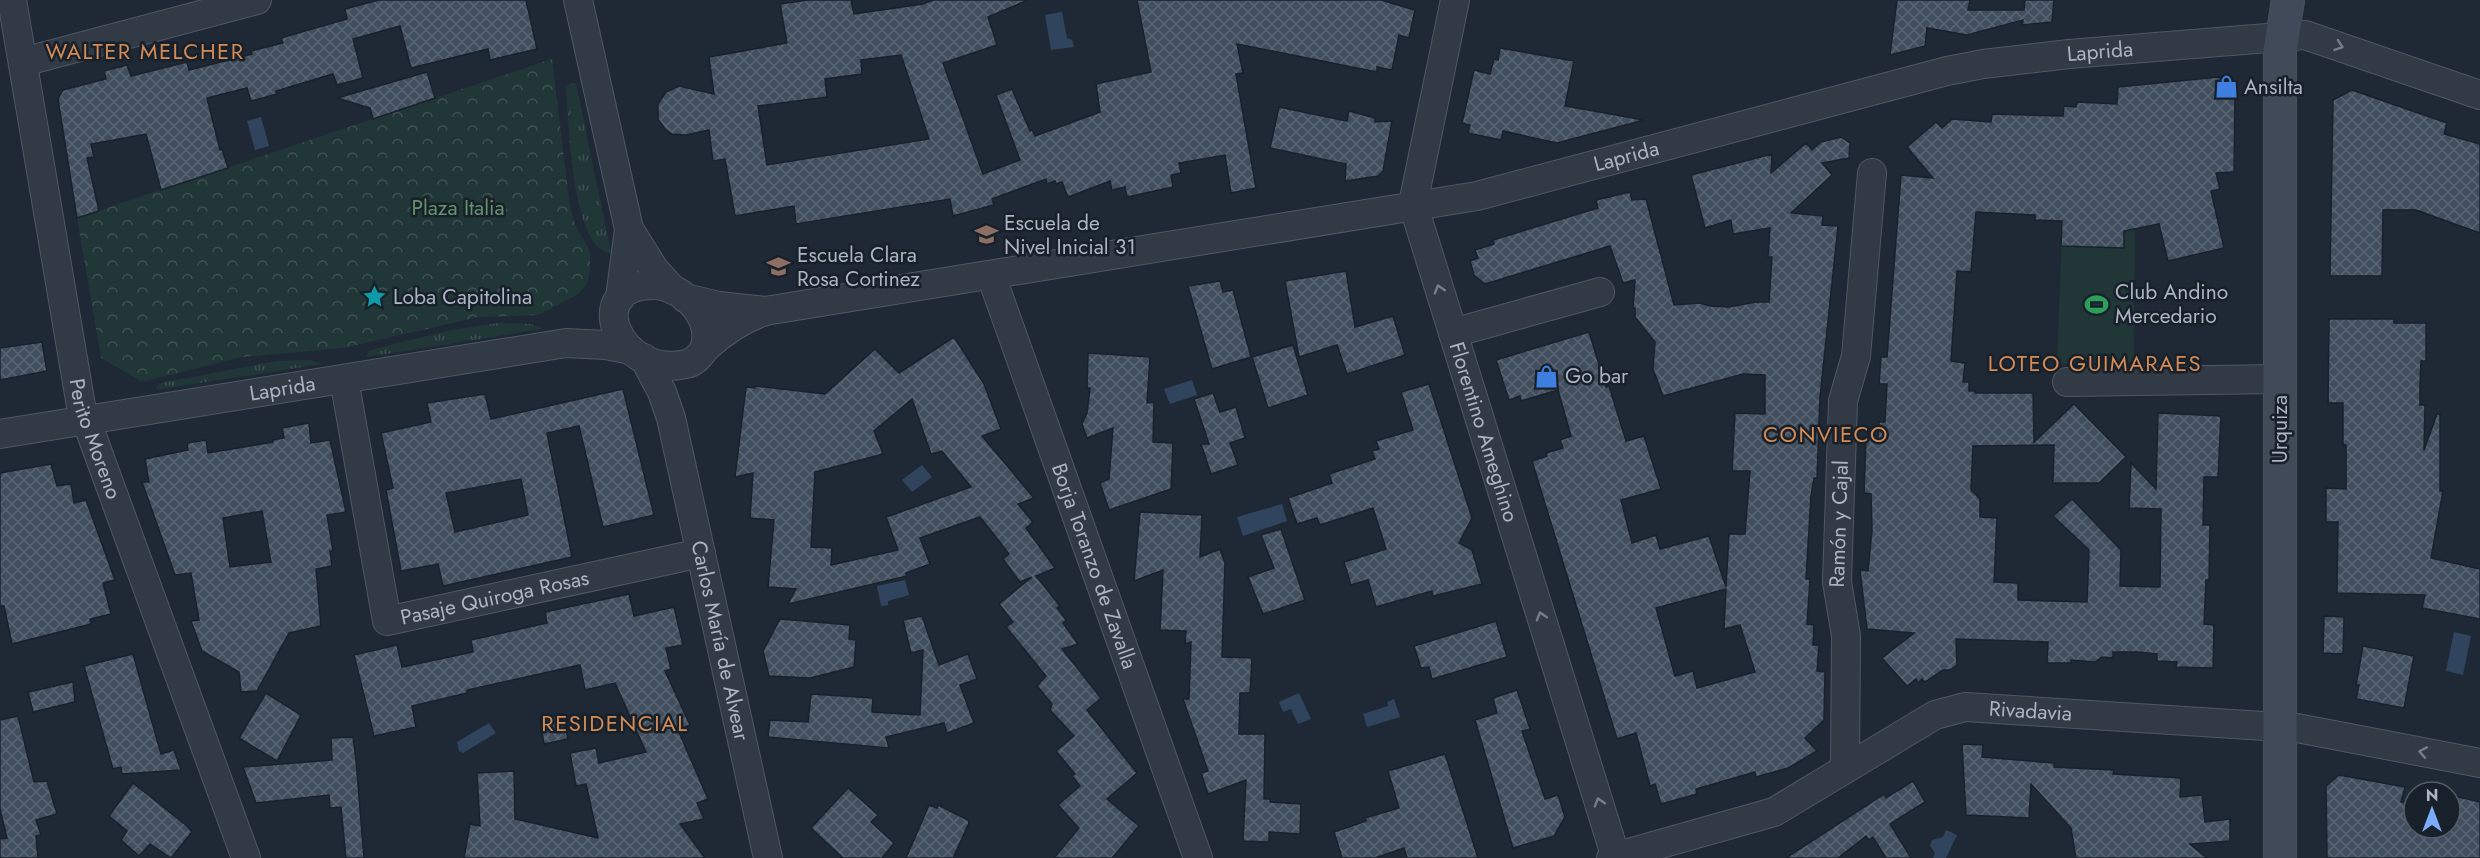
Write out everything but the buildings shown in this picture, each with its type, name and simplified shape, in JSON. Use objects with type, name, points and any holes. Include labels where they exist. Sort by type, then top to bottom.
[{"type":"street","name":"Perito Moreno","points":[[12,0],[81,406],[246,858]]},
{"type":"street","points":[[23,62],[257,0]]},
{"type":"street","points":[[578,0],[629,229],[654,269],[692,304],[702,318],[707,338],[698,355],[668,364],[638,354],[620,340],[616,332],[618,304],[629,229]]},
{"type":"street","name":"Florentino Ameghino","points":[[1455,0],[1414,207],[1615,858]]},
{"type":"street","name":"Urquiza","points":[[2280,858],[2280,51],[2288,0]]},
{"type":"street","name":"Laprida","points":[[679,294],[719,306],[765,311],[1414,207],[1477,196],[1975,65],[2069,54],[2305,35],[2480,94]]},
{"type":"street","name":"Ramón y Cajal","points":[[1845,769],[1846,636],[1837,582],[1843,401],[1856,356],[1872,173]]},
{"type":"street","name":"Borja Toranzo de Zavalla","points":[[991,275],[1198,858]]},
{"type":"street","points":[[618,304],[639,287],[659,285],[679,294]]},
{"type":"street","points":[[1453,333],[1600,292]]},
{"type":"street","name":"Laprida","points":[[566,343],[586,332],[618,304]]},
{"type":"street","name":"Laprida","points":[[698,355],[735,326],[765,311]]},
{"type":"street","name":"Laprida","points":[[0,434],[566,343],[606,345],[638,354]]},
{"type":"street","name":"Carlos María de Alvear","points":[[638,354],[662,392],[672,423],[768,858]]},
{"type":"street","name":"Carlos María de Alvear","points":[[672,423],[675,396],[683,376],[698,355]]},
{"type":"street","name":"Pasaje Quiroga Rosas","points":[[344,379],[387,621],[701,553]]},
{"type":"street","points":[[2067,382],[2280,380]]},
{"type":"street","name":"Rivadavia","points":[[1615,858],[1774,812],[1935,715],[1965,707],[2280,726],[2480,763]]},
{"type":"green space","name":"Plaza Italia","points":[[552,59],[570,207],[575,224],[590,252],[587,284],[577,295],[538,315],[479,317],[343,348],[242,357],[142,382],[101,358],[77,218]]},
{"type":"green space","points":[[571,83],[576,83],[611,253],[598,247],[588,231],[580,209],[571,156],[566,88]]},
{"type":"green space","name":"Club Andino Mercedario","points":[[2135,224],[2134,362],[2057,364],[2062,227]]},
{"type":"green space","points":[[499,323],[531,324],[543,329],[366,357],[369,351],[378,348],[451,330]]},
{"type":"green space","points":[[310,360],[322,364],[155,390],[159,384],[166,382],[277,361]]},
{"type":"water","points":[[1062,12],[1067,38],[1072,40],[1074,47],[1051,50],[1045,15]]},
{"type":"water","points":[[261,117],[269,146],[255,150],[247,121]]},
{"type":"water","points":[[1192,380],[1197,395],[1170,404],[1164,389]]},
{"type":"water","points":[[922,465],[932,477],[912,492],[902,480]]},
{"type":"water","points":[[1282,504],[1287,521],[1243,536],[1237,517]]},
{"type":"water","points":[[905,580],[909,595],[888,601],[888,605],[881,606],[877,586]]},
{"type":"water","points":[[2454,632],[2471,636],[2463,675],[2446,671]]},
{"type":"water","points":[[1299,693],[1311,719],[1298,724],[1291,709],[1283,712],[1279,702]]},
{"type":"water","points":[[1394,699],[1400,717],[1367,727],[1363,714],[1388,706],[1387,702]]},
{"type":"water","points":[[489,723],[496,733],[463,753],[459,751],[457,742]]},
{"type":"water","points":[[1946,830],[1957,835],[1946,858],[1933,858],[1935,853],[1930,846],[1932,840],[1943,837]]},
{"type":"place","name":"Ansilta","points":[[2226,87]]},
{"type":"place","name":"Escuela de Nivel Inicial 31","points":[[986,235]]},
{"type":"place","name":"Escuela Clara Rosa Cortinez","points":[[779,267]]},
{"type":"place","name":"Loba Capitolina","points":[[375,297]]},
{"type":"place","name":"Club Andino Mercedario","points":[[2097,304]]},
{"type":"place","name":"Go bar","points":[[1547,376]]},
{"type":"district","name":"WALTER MELCHER","points":[[145,51]]},
{"type":"district","name":"LOTEO GUIMARAES","points":[[2095,363]]},
{"type":"district","name":"CONVIECO","points":[[1826,434]]},
{"type":"district","name":"RESIDENCIAL","points":[[615,723]]}]
